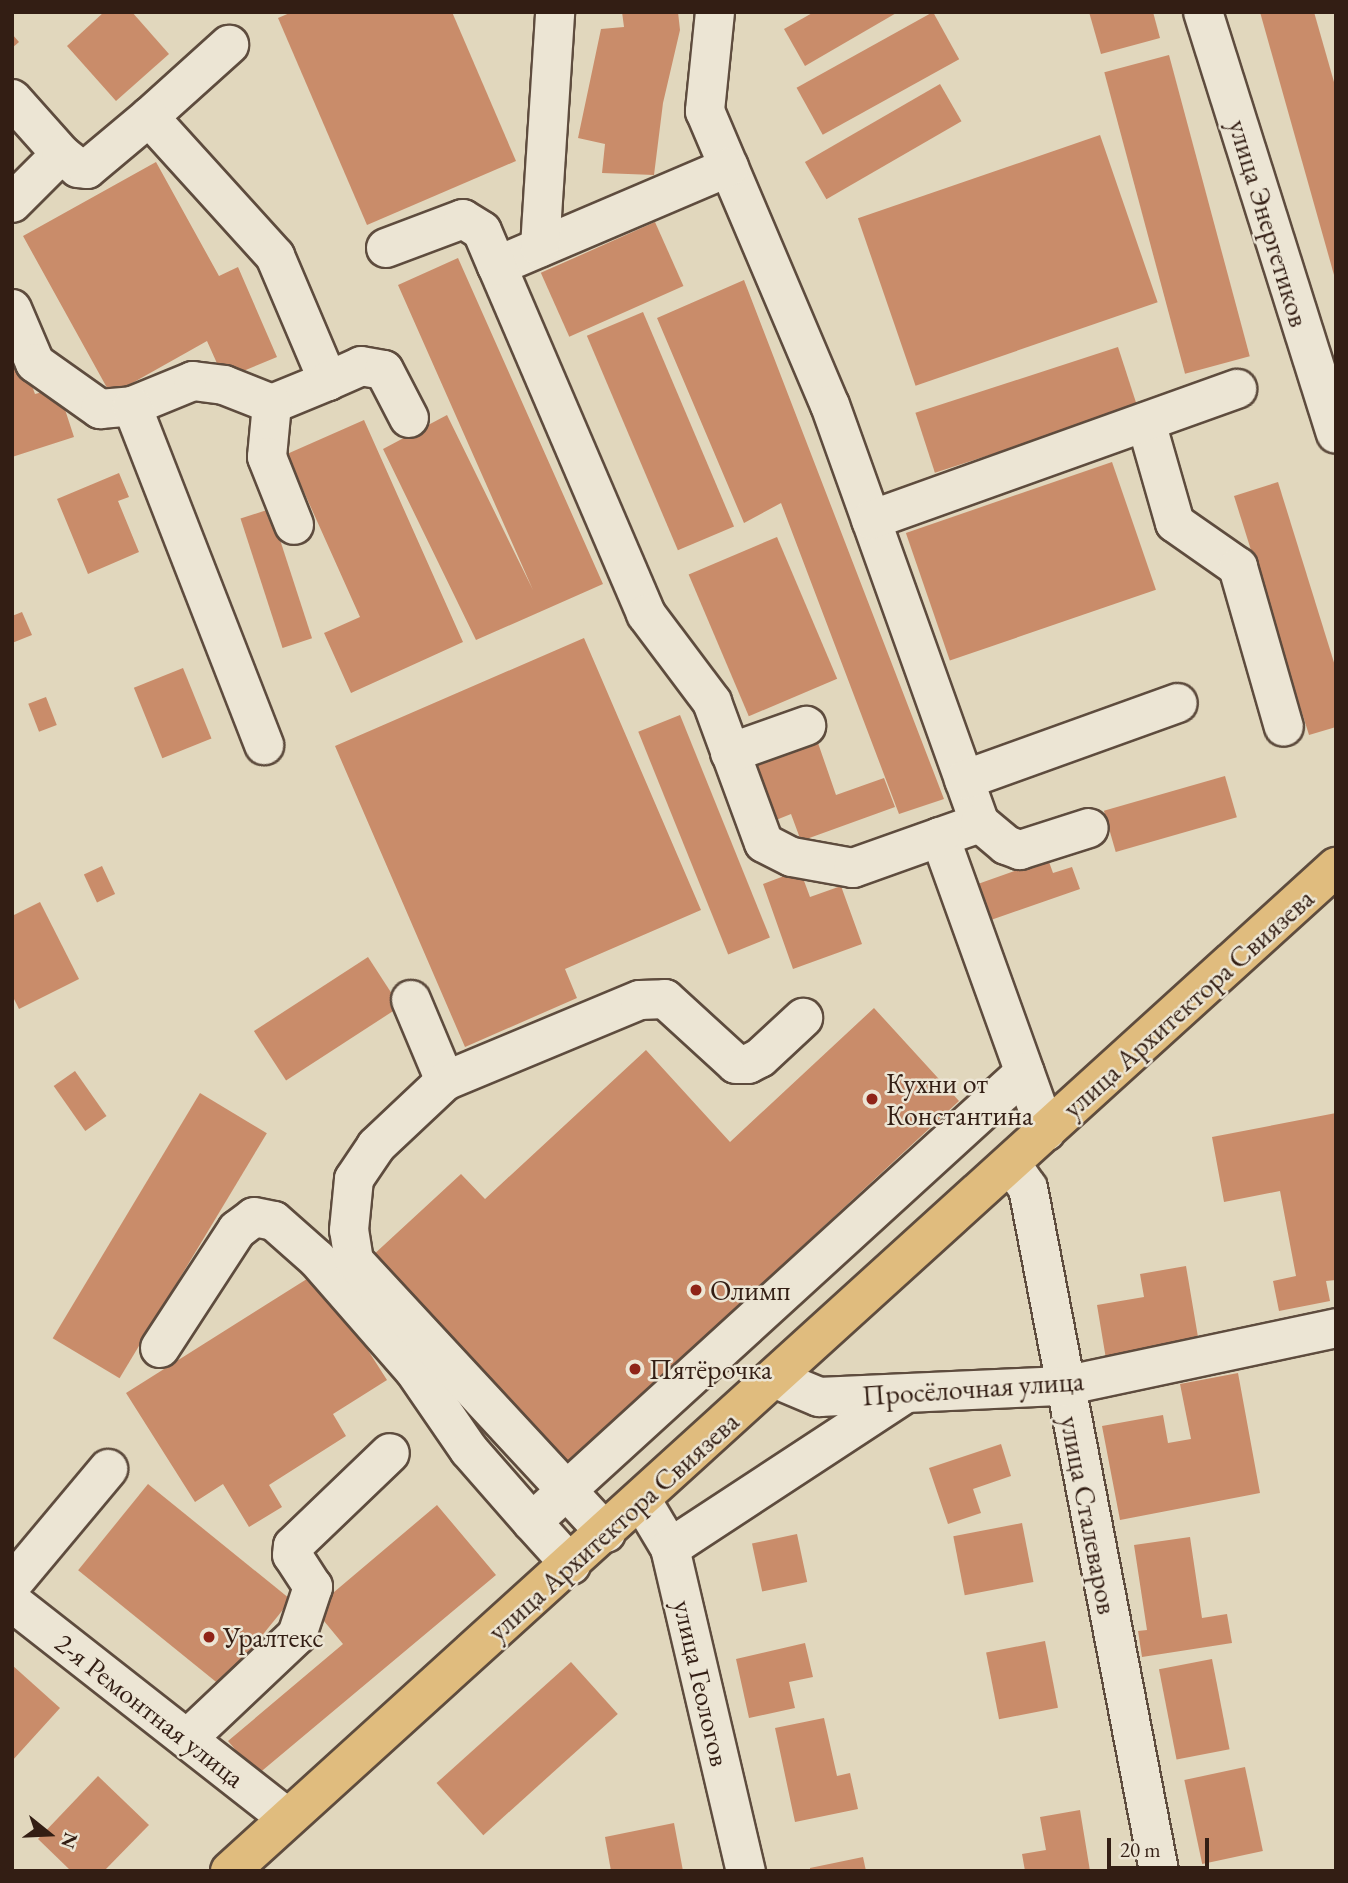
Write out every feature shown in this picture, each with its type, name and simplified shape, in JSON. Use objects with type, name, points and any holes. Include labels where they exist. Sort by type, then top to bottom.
[{"type":"main road","name":"улица Архитектора Свиязева","points":[[230,1871],[642,1501],[1336,867]]},
{"type":"street","points":[[540,247],[555,12]]},
{"type":"street","points":[[715,12],[704,97],[729,167],[830,405],[980,822],[1006,845],[1020,850],[1089,828]]},
{"type":"street","name":"улица Энергетиков","points":[[1203,12],[1336,434]]},
{"type":"street","points":[[12,99],[61,153],[78,168],[87,169],[229,45]]},
{"type":"street","points":[[149,117],[275,256],[328,381]]},
{"type":"street","points":[[12,203],[61,153]]},
{"type":"street","points":[[497,266],[729,167]]},
{"type":"street","points":[[386,248],[463,219],[482,231],[646,614],[712,702],[757,829],[774,852],[853,868],[980,822]]},
{"type":"street","points":[[12,309],[35,363],[100,409],[132,406],[193,381],[224,385],[272,404],[361,366],[384,370],[409,418]]},
{"type":"street","points":[[872,520],[1237,389]]},
{"type":"street","points":[[272,404],[267,457],[294,525]]},
{"type":"street","points":[[132,406],[264,745]]},
{"type":"street","points":[[1146,422],[1175,523],[1238,567],[1284,727]]},
{"type":"street","points":[[964,780],[1178,704]]},
{"type":"street","points":[[730,753],[806,726]]},
{"type":"street","points":[[940,837],[1046,1132]]},
{"type":"street","points":[[606,1533],[354,1261],[349,1237],[354,1179],[376,1146],[445,1081],[653,996],[678,1007],[723,1057],[736,1063],[748,1064],[760,1058],[803,1018]]},
{"type":"street","points":[[411,1000],[445,1081]]},
{"type":"street","points":[[532,1522],[1025,1073]]},
{"type":"street","name":"улица Сталеваров","points":[[1012,1164],[1028,1188],[1158,1871]]},
{"type":"street","points":[[160,1348],[237,1230],[254,1217],[274,1221],[317,1259],[414,1370],[469,1450],[571,1565]]},
{"type":"street","name":"Просёлочная улица","points":[[776,1379],[819,1397],[1064,1387],[1336,1328]]},
{"type":"street","points":[[670,1548],[904,1394]]},
{"type":"street","points":[[187,1739],[297,1635],[313,1587],[292,1555],[293,1545],[390,1452]]},
{"type":"street","points":[[12,1584],[108,1469]]},
{"type":"street","name":"улица Геологов","points":[[642,1501],[670,1548],[746,1871]]},
{"type":"street","name":"2-я Ремонтная улица","points":[[12,1602],[287,1818]]},
{"type":"building","points":[[104,12],[132,12],[169,54],[116,101],[67,46]]},
{"type":"building","points":[[292,12],[452,12],[516,161],[367,225],[278,18]]},
{"type":"building","points":[[622,12],[678,12],[680,30],[663,103],[654,175],[602,173],[605,144],[578,138],[601,29],[624,27]]},
{"type":"building","points":[[814,12],[898,12],[805,66],[784,29]]},
{"type":"building","points":[[933,12],[959,59],[823,135],[797,88]]},
{"type":"building","points":[[1089,12],[1153,12],[1160,38],[1101,54]]},
{"type":"building","points":[[1260,12],[1314,12],[1336,89],[1336,282]]},
{"type":"building","points":[[12,34],[19,42],[12,48]]},
{"type":"building","points":[[1169,55],[1250,356],[1185,374],[1104,72]]},
{"type":"building","points":[[940,84],[962,121],[826,199],[805,162]]},
{"type":"building","points":[[1100,135],[1158,302],[916,386],[858,218]]},
{"type":"building","points":[[156,162],[219,276],[238,267],[277,357],[224,379],[207,341],[111,395],[23,236]]},
{"type":"building","points":[[655,222],[683,286],[569,337],[541,273]]},
{"type":"building","points":[[458,258],[603,584],[476,640],[383,449],[447,415],[533,590],[398,285]]},
{"type":"building","points":[[744,280],[944,799],[899,814],[781,503],[744,523],[657,318]]},
{"type":"building","points":[[643,312],[734,526],[678,550],[587,336]]},
{"type":"building","points":[[12,331],[35,394],[58,388],[74,437],[12,457]]},
{"type":"building","points":[[1118,347],[1137,407],[935,473],[915,413]]},
{"type":"building","points":[[364,420],[463,642],[351,693],[324,633],[360,617],[287,454]]},
{"type":"building","points":[[1112,462],[1156,590],[950,661],[906,533]]},
{"type":"building","points":[[119,473],[129,497],[118,501],[139,552],[88,574],[57,499]]},
{"type":"building","points":[[1278,482],[1336,669],[1336,727],[1309,735],[1234,496]]},
{"type":"building","points":[[270,509],[312,638],[283,648],[241,519]]},
{"type":"building","points":[[777,537],[837,679],[749,716],[689,575]]},
{"type":"building","points":[[22,612],[32,635],[12,643],[12,616]]},
{"type":"building","points":[[584,638],[701,910],[565,969],[577,998],[465,1047],[335,746]]},
{"type":"building","points":[[183,668],[211,738],[162,758],[134,688]]},
{"type":"building","points":[[46,697],[57,725],[39,732],[28,704]]},
{"type":"building","points":[[680,715],[770,938],[728,954],[638,732]]},
{"type":"building","points":[[818,743],[836,795],[884,778],[895,807],[801,841],[791,814],[766,824],[746,770]]},
{"type":"building","points":[[1225,776],[1237,817],[1116,852],[1104,811]]},
{"type":"building","points":[[1048,859],[1053,873],[1072,867],[1080,889],[988,921],[975,885]]},
{"type":"building","points":[[102,866],[115,894],[97,903],[84,874]]},
{"type":"building","points":[[800,870],[810,897],[841,886],[862,944],[793,969],[763,884]]},
{"type":"building","points":[[40,902],[79,979],[19,1009],[12,995],[12,916]]},
{"type":"building","points":[[368,957],[400,1006],[286,1081],[254,1031]]},
{"type":"building","points":[[874,1008],[959,1101],[564,1467],[371,1257],[461,1174],[485,1199],[646,1050],[730,1142]]},
{"type":"building","points":[[75,1071],[107,1116],[85,1131],[54,1086]]},
{"type":"building","points":[[200,1093],[267,1133],[120,1378],[53,1338]]},
{"type":"building","points":[[1336,1113],[1336,1280],[1326,1281],[1330,1301],[1279,1311],[1273,1281],[1296,1276],[1280,1191],[1224,1202],[1212,1137]]},
{"type":"building","points":[[1186,1266],[1199,1343],[1106,1359],[1097,1305],[1144,1297],[1140,1274]]},
{"type":"building","points":[[318,1272],[387,1380],[333,1414],[346,1436],[269,1485],[282,1507],[249,1527],[223,1484],[195,1502],[126,1393]]},
{"type":"building","points":[[1238,1373],[1260,1493],[1120,1520],[1102,1426],[1163,1415],[1168,1443],[1191,1439],[1180,1384]]},
{"type":"building","points":[[1001,1444],[1011,1476],[973,1489],[981,1513],[948,1524],[929,1468]]},
{"type":"building","points":[[148,1484],[291,1600],[221,1686],[78,1570]]},
{"type":"building","points":[[437,1505],[496,1575],[257,1775],[228,1741],[343,1644],[314,1609]]},
{"type":"building","points":[[1022,1523],[1033,1582],[965,1595],[953,1536]]},
{"type":"building","points":[[797,1534],[807,1582],[762,1591],[752,1544]]},
{"type":"building","points":[[1190,1537],[1202,1618],[1227,1614],[1232,1643],[1142,1657],[1138,1631],[1147,1630],[1134,1545]]},
{"type":"building","points":[[1045,1641],[1058,1708],[999,1719],[986,1652]]},
{"type":"building","points":[[805,1643],[813,1677],[789,1682],[795,1708],[749,1718],[736,1659]]},
{"type":"building","points":[[1212,1659],[1230,1749],[1177,1760],[1159,1669]]},
{"type":"building","points":[[571,1662],[618,1714],[483,1835],[436,1783]]},
{"type":"building","points":[[12,1665],[60,1708],[12,1761]]},
{"type":"building","points":[[824,1718],[837,1776],[850,1773],[858,1809],[795,1822],[775,1728]]},
{"type":"building","points":[[1245,1767],[1263,1851],[1202,1864],[1184,1780]]},
{"type":"building","points":[[98,1776],[149,1825],[104,1871],[71,1871],[38,1839]]},
{"type":"building","points":[[1080,1810],[1090,1871],[1025,1871],[1022,1854],[1046,1850],[1040,1817]]},
{"type":"building","points":[[674,1823],[683,1871],[611,1871],[605,1837]]},
{"type":"building","points":[[863,1857],[866,1871],[810,1871],[810,1868]]},
{"type":"place","name":"Кухни от Константина","points":[[872,1099]]},
{"type":"place","name":"Олимп","points":[[696,1290]]},
{"type":"place","name":"Пятёрочка","points":[[635,1369]]},
{"type":"place","name":"Уралтекс","points":[[209,1637]]}]
